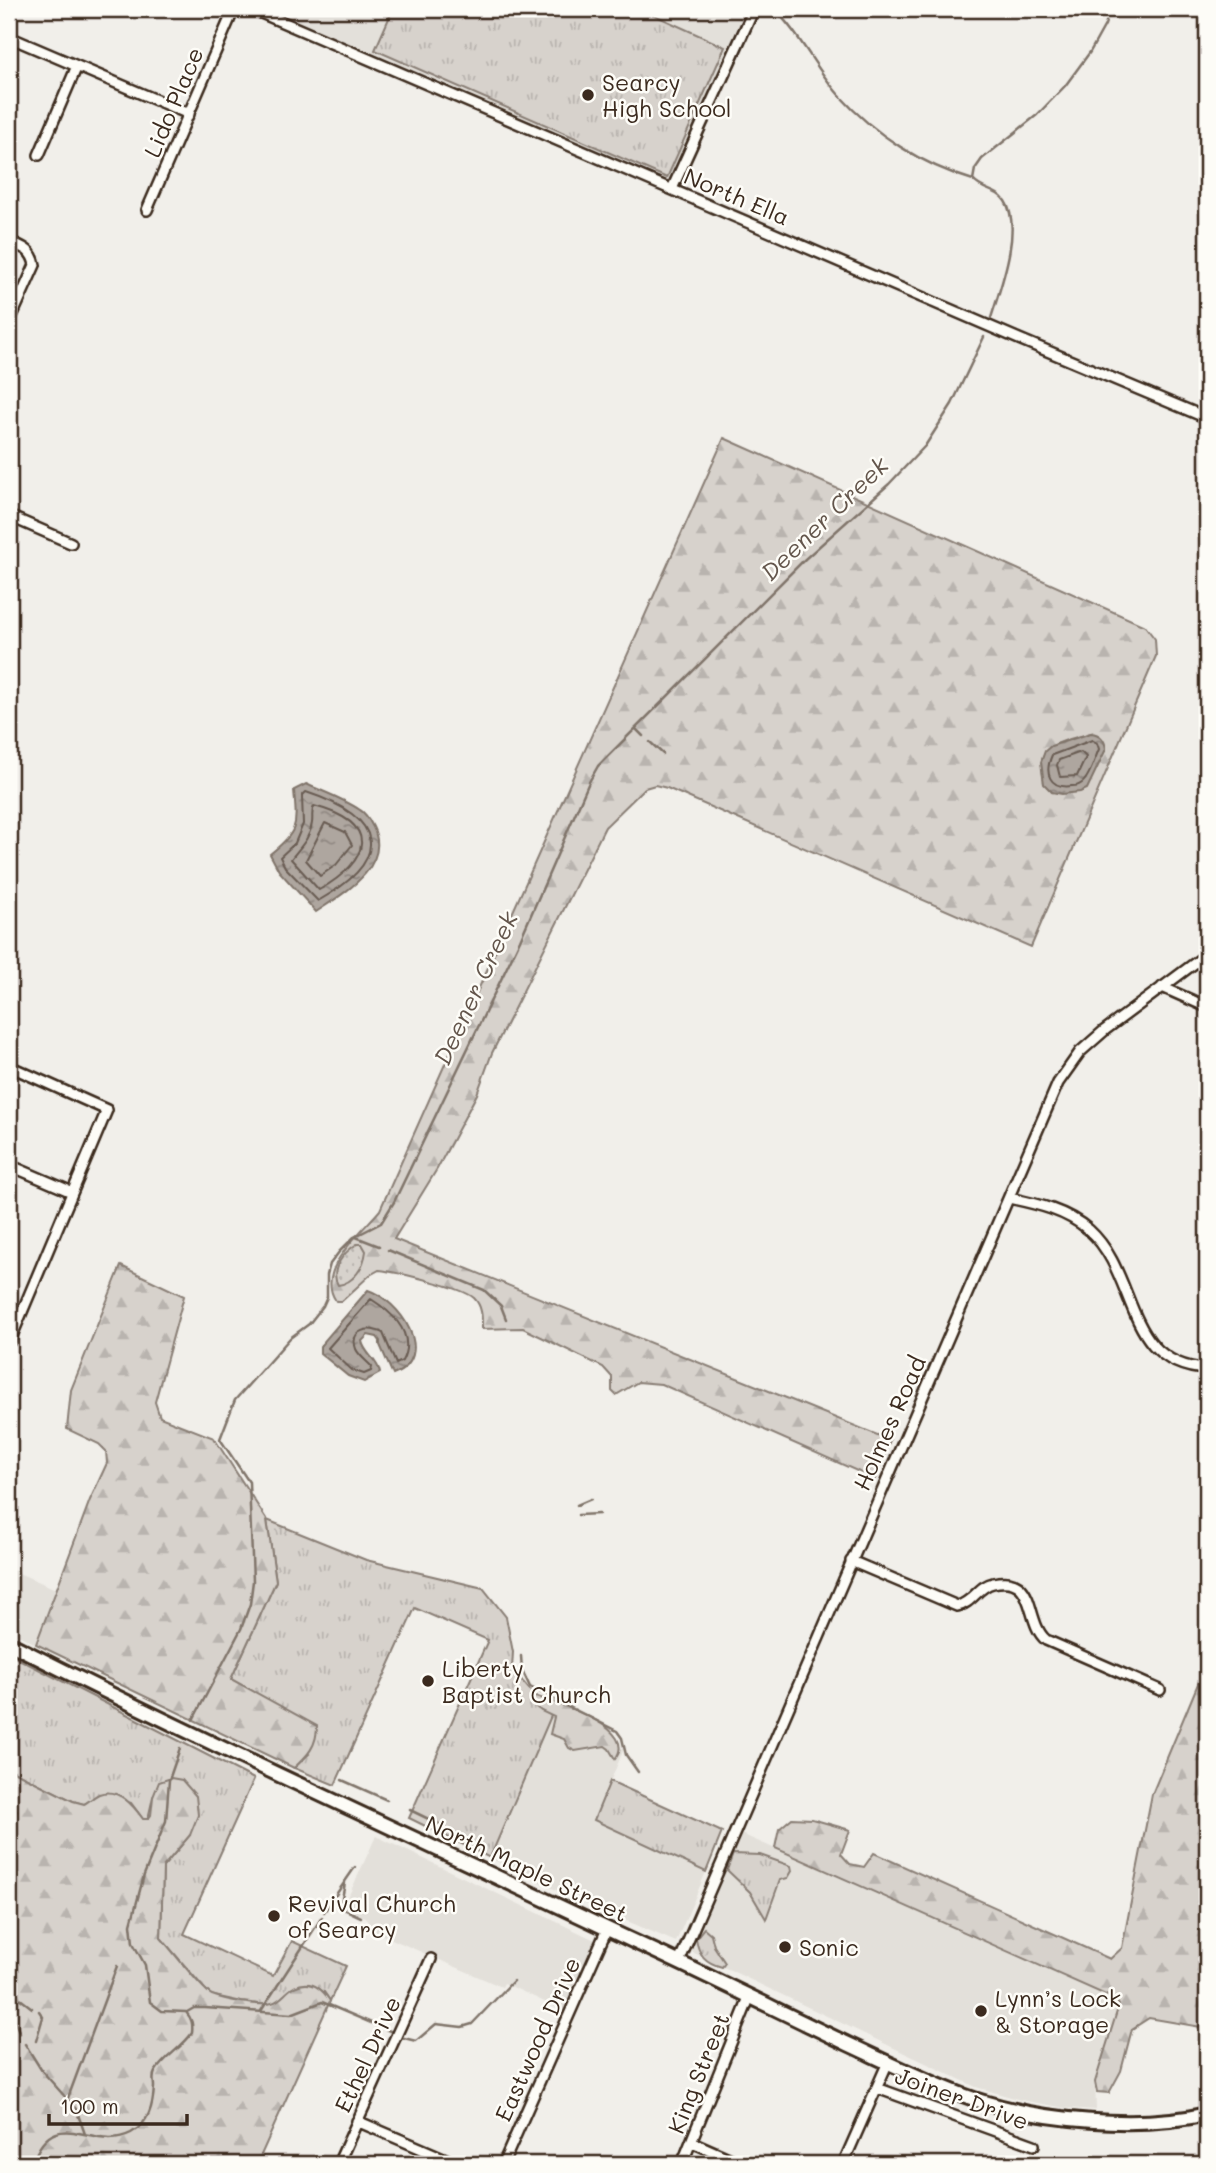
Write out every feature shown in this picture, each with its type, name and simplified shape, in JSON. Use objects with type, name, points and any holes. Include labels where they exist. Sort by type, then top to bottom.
[{"type":"main road","name":"North Maple Street","points":[[9,1643],[182,1730],[888,2062],[975,2099],[1034,2113],[1126,2123],[1207,2114]]},
{"type":"street","name":"Lido Place","points":[[147,211],[234,9]]},
{"type":"street","name":"North Ella","points":[[252,9],[1019,340],[1207,418]]},
{"type":"street","points":[[672,189],[754,9]]},
{"type":"street","points":[[9,37],[189,114]]},
{"type":"street","points":[[39,155],[76,66]]},
{"type":"street","points":[[9,241],[27,248],[35,265],[9,323]]},
{"type":"street","points":[[9,516],[71,543]]},
{"type":"street","name":"Holmes Road","points":[[679,1962],[1058,1083],[1080,1052],[1162,986],[1207,954]]},
{"type":"street","points":[[1162,986],[1207,1007]]},
{"type":"street","points":[[9,1066],[107,1110],[13,1323],[9,1343]]},
{"type":"street","points":[[9,1165],[72,1192]]},
{"type":"street","points":[[1009,1198],[1061,1213],[1090,1231],[1106,1250],[1117,1270],[1150,1344],[1173,1361],[1194,1369],[1207,1369]]},
{"type":"street","points":[[851,1561],[957,1606],[963,1605],[990,1583],[1012,1583],[1024,1590],[1039,1632],[1046,1640],[1160,1690]]},
{"type":"street","name":"Eastwood Drive","points":[[503,2164],[607,1928]]},
{"type":"street","name":"Ethel Drive","points":[[338,2164],[431,1959]]},
{"type":"street","name":"King Street","points":[[682,2164],[750,1996]]},
{"type":"street","points":[[843,2164],[888,2062]]},
{"type":"street","name":"Joiner Drive","points":[[877,2088],[1034,2145]]},
{"type":"street","points":[[357,2121],[457,2164]]},
{"type":"street","points":[[692,2142],[742,2164]]},
{"type":"shaded area","name":"Searcy High School","points":[[269,9],[747,9],[668,180]]},
{"type":"shaded area","points":[[9,1569],[56,1589],[36,1644],[9,1630]]},
{"type":"shaded area","points":[[551,1716],[624,1749],[594,1820],[706,1872],[676,1942],[562,1893],[490,1858]]},
{"type":"shaded area","points":[[739,1833],[1115,1999],[1119,2005],[1095,2082],[1096,2110],[1065,2108],[1021,2100],[976,2087],[692,1952]]},
{"type":"shaded area","points":[[376,1836],[597,1941],[566,2012],[504,1983],[502,1987],[373,1931],[367,1918],[344,1906]]},
{"type":"green space","name":"Searcy High School","points":[[393,9],[641,9],[725,47],[667,178],[375,50]]},
{"type":"green space","points":[[724,438],[1145,626],[1155,639],[1156,656],[1031,947],[667,788],[655,785],[645,788],[605,827],[492,1053],[477,1094],[437,1169],[394,1239],[890,1440],[875,1479],[661,1384],[638,1382],[616,1395],[612,1391],[612,1377],[603,1367],[523,1328],[482,1329],[480,1309],[474,1298],[443,1285],[379,1270],[342,1301],[336,1301],[331,1289],[331,1277],[336,1264],[343,1252],[380,1210]],"holes":[[[1091,733],[1052,792],[1043,774],[1046,752],[1059,743]]]},
{"type":"green space","points":[[357,1244],[362,1244],[366,1251],[363,1263],[353,1278],[338,1285],[335,1273],[339,1262]]},
{"type":"green space","points":[[121,1266],[184,1296],[155,1402],[160,1417],[214,1438],[267,1520],[276,1581],[231,1679],[317,1726],[311,1750],[294,1768],[36,1644],[90,1500],[107,1463],[106,1451],[99,1444],[67,1429],[71,1390]]},
{"type":"green space","points":[[267,1520],[366,1560],[483,1588],[506,1617],[513,1652],[512,1669],[535,1696],[532,1698],[551,1716],[490,1858],[409,1818],[488,1640],[415,1608],[335,1785],[294,1768],[309,1754],[231,1679],[276,1581]]},
{"type":"green space","points":[[9,1654],[254,1779],[184,1934],[273,1976],[292,1941],[346,1966],[330,2001],[324,1992],[293,1988],[281,2000],[269,2005],[210,1995],[161,1938],[163,1867],[190,1835],[153,1797],[148,1819],[143,1819],[131,1803],[98,1795],[84,1804],[73,1801],[9,1769]]},
{"type":"green space","points":[[1207,1662],[1207,2028],[1149,2018],[1132,2029],[1121,2071],[1109,2093],[1097,2092],[1095,2082],[1119,2005],[1115,1999],[775,1848],[779,1829],[792,1818],[812,1819],[850,1830],[841,1854],[850,1864],[864,1867],[874,1853],[1110,1959],[1122,1948],[1152,1794]]},
{"type":"green space","points":[[535,1696],[576,1711],[606,1727],[616,1737],[620,1748],[615,1759],[605,1746],[575,1751],[569,1748],[564,1739],[550,1734],[554,1717],[531,1703]]},
{"type":"green space","points":[[9,1769],[84,1804],[106,1792],[119,1795],[130,1803],[143,1819],[148,1819],[151,1815],[153,1797],[159,1782],[171,1778],[182,1780],[196,1796],[198,1815],[190,1835],[163,1867],[161,1938],[212,1995],[267,2004],[278,2000],[294,1987],[310,1984],[323,1992],[330,2001],[257,2164],[9,2164],[9,1830],[17,1811],[9,1807]]},
{"type":"green space","points":[[610,1781],[722,1832],[706,1872],[594,1820]]},
{"type":"green space","points":[[733,1854],[760,1855],[791,1866],[792,1871],[788,1878],[780,1880],[766,1919],[750,1892],[727,1870]]},
{"type":"green space","points":[[704,1928],[711,1934],[714,1946],[725,1963],[722,1967],[707,1961],[701,1954],[696,1938]]},
{"type":"water","points":[[1091,733],[1102,738],[1106,749],[1087,789],[1062,794],[1052,792],[1044,784],[1041,762],[1045,751],[1051,746]]},
{"type":"water","points":[[306,784],[362,811],[372,825],[377,841],[371,866],[362,877],[316,912],[279,871],[270,854],[291,833],[296,812],[294,790]]},
{"type":"water","points":[[368,1290],[380,1296],[402,1316],[413,1342],[413,1355],[406,1366],[393,1375],[380,1341],[377,1337],[368,1335],[362,1341],[363,1346],[377,1364],[380,1373],[364,1382],[348,1376],[320,1353],[320,1346]]},
{"type":"waterway","points":[[774,9],[792,29],[830,85],[868,123],[918,157],[973,180]]},
{"type":"waterway","name":"Deener Creek","points":[[991,318],[1008,259],[1012,227],[1005,201],[973,180],[975,169],[982,159],[1037,115],[1065,86],[1090,52],[1105,25],[1110,9]]},
{"type":"waterway","name":"Deener Creek","points":[[193,1720],[241,1629],[250,1604],[253,1581],[249,1482],[220,1439],[235,1400],[290,1338],[309,1324],[323,1306],[327,1297],[330,1264],[339,1252],[354,1237],[381,1223],[394,1202],[520,940],[598,766],[805,559],[889,484],[925,446],[952,404],[984,337]]},
{"type":"waterway","points":[[636,729],[643,736]]},
{"type":"waterway","points":[[650,742],[663,754]]},
{"type":"waterway","points":[[356,1237],[379,1246]]},
{"type":"waterway","points":[[388,1250],[484,1290],[501,1306],[506,1319]]},
{"type":"waterway","points":[[577,1505],[591,1499]]},
{"type":"waterway","points":[[578,1515],[599,1514]]},
{"type":"waterway","points":[[521,1656],[522,1670],[530,1687],[617,1731],[622,1738],[626,1755],[638,1772]]},
{"type":"waterway","name":"Deener Creek","points":[[32,2164],[41,2145],[51,2135],[75,2132],[116,2137],[137,2129],[146,2119],[151,2107],[155,2072],[192,2033],[192,2022],[186,2012],[162,2011],[150,2002],[145,1965],[133,1943],[131,1924],[144,1875],[166,1821],[169,1780],[180,1748]]},
{"type":"waterway","points":[[342,1780],[387,1800]]},
{"type":"waterway","points":[[410,1810],[439,1824]]},
{"type":"waterway","points":[[324,1912],[355,1867]]},
{"type":"waterway","points":[[345,1883],[341,1904],[344,1909],[361,1917]]},
{"type":"waterway","points":[[261,2011],[322,1917]]},
{"type":"waterway","points":[[68,2098],[117,1966]]},
{"type":"waterway","points":[[9,1968],[19,1998],[32,2008]]},
{"type":"waterway","points":[[404,2038],[416,2041],[436,2024],[462,2027],[472,2024],[513,1981]]},
{"type":"waterway","points":[[187,2012],[194,2008],[205,2008],[291,2014],[322,2002],[390,2031]]},
{"type":"waterway","points":[[9,2010],[20,2033]]},
{"type":"waterway","points":[[36,2041],[43,2017],[39,2011]]},
{"type":"waterway","points":[[25,2044],[42,2071],[76,2109],[85,2134]]},
{"type":"waterway","points":[[9,2159],[16,2164]]},
{"type":"place","name":"Searcy High School","points":[[588,95]]},
{"type":"place","name":"Liberty Baptist Church","points":[[428,1681]]},
{"type":"place","name":"Revival Church of Searcy","points":[[274,1916]]},
{"type":"place","name":"Sonic","points":[[785,1947]]},
{"type":"place","name":"Lynn’s Lock & Storage","points":[[981,2011]]}]
